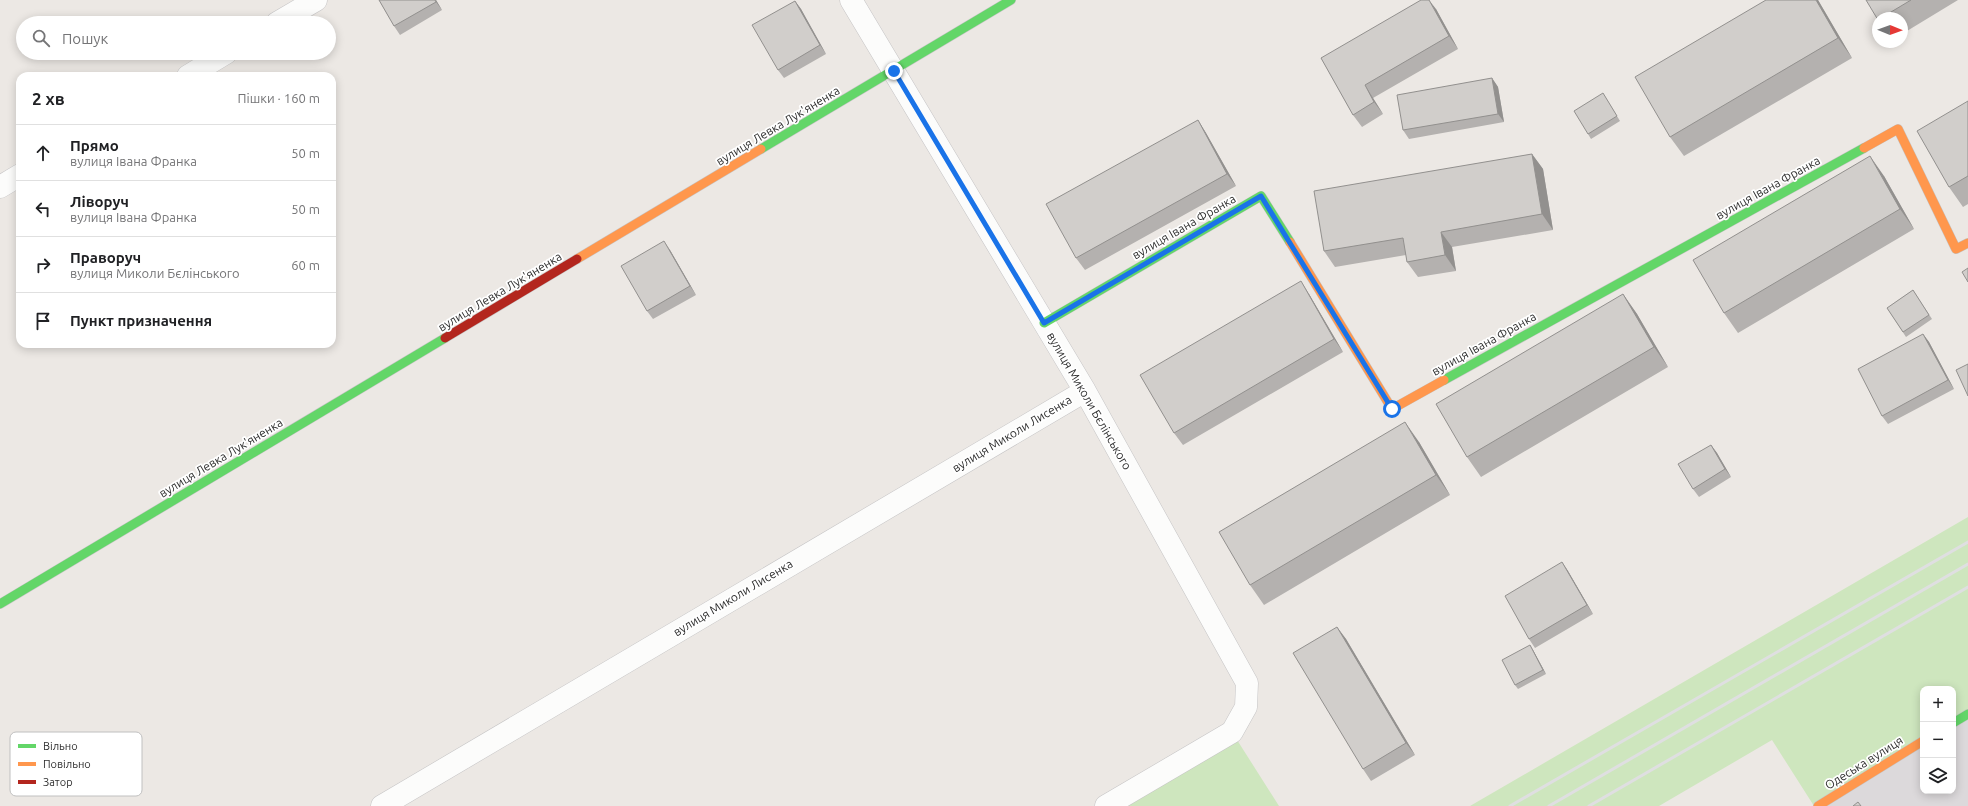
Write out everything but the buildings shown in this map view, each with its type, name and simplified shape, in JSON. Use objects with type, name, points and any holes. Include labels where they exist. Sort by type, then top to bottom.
[{"type":"street","points":[[289,16],[316,0]]},
{"type":"street","name":"вулиця Миколи Бєлінського","points":[[851,0],[1085,391],[1247,683],[1246,707],[1232,732],[1106,806]]},
{"type":"street","name":"вулиця Левка Лук'яненка","points":[[0,604],[1011,0]]},
{"type":"street","points":[[195,72],[214,60]]},
{"type":"street","name":"вулиця Івана Франка","points":[[1044,323],[1261,196],[1392,409],[1898,129],[1956,249],[1968,243]]},
{"type":"street","points":[[0,187],[16,178]]},
{"type":"street","name":"вулиця Миколи Лисенка","points":[[382,806],[1085,391]]},
{"type":"street","points":[[1955,722],[1968,714]]},
{"type":"street","name":"Одеська вулиця","points":[[1818,806],[1920,743]]},
{"type":"shaded area","points":[[1968,714],[1968,806],[1818,806],[1920,743],[1920,794],[1956,794],[1956,721]]},
{"type":"green space","points":[[1968,517],[1968,714],[1956,721],[1956,686],[1920,686],[1920,743],[1814,806],[1772,740],[1659,806],[1470,806]]},
{"type":"green space","points":[[1232,732],[1279,806],[1106,806]]},
{"type":"railway","points":[[1510,806],[1968,542]]},
{"type":"railway","points":[[1549,806],[1968,564]]},
{"type":"railway","points":[[1589,806],[1968,587]]},
{"type":"traffic: fast","points":[[761,149],[1011,0]]},
{"type":"traffic: fast","points":[[1444,380],[1864,148]]},
{"type":"traffic: fast","points":[[1044,323],[1261,196],[1290,242]]},
{"type":"traffic: fast","points":[[0,604],[445,338]]},
{"type":"traffic: fast","points":[[1955,722],[1968,714]]},
{"type":"traffic: slow","points":[[1864,148],[1898,129],[1956,249],[1968,243]]},
{"type":"traffic: slow","points":[[577,259],[761,149]]},
{"type":"traffic: slow","points":[[1290,242],[1392,409],[1444,380]]},
{"type":"traffic: slow","points":[[1818,806],[1920,743]]},
{"type":"traffic: jam","points":[[445,338],[577,259]]},
{"type":"route","points":[[894,71],[1044,323],[1261,196],[1392,409]]}]
